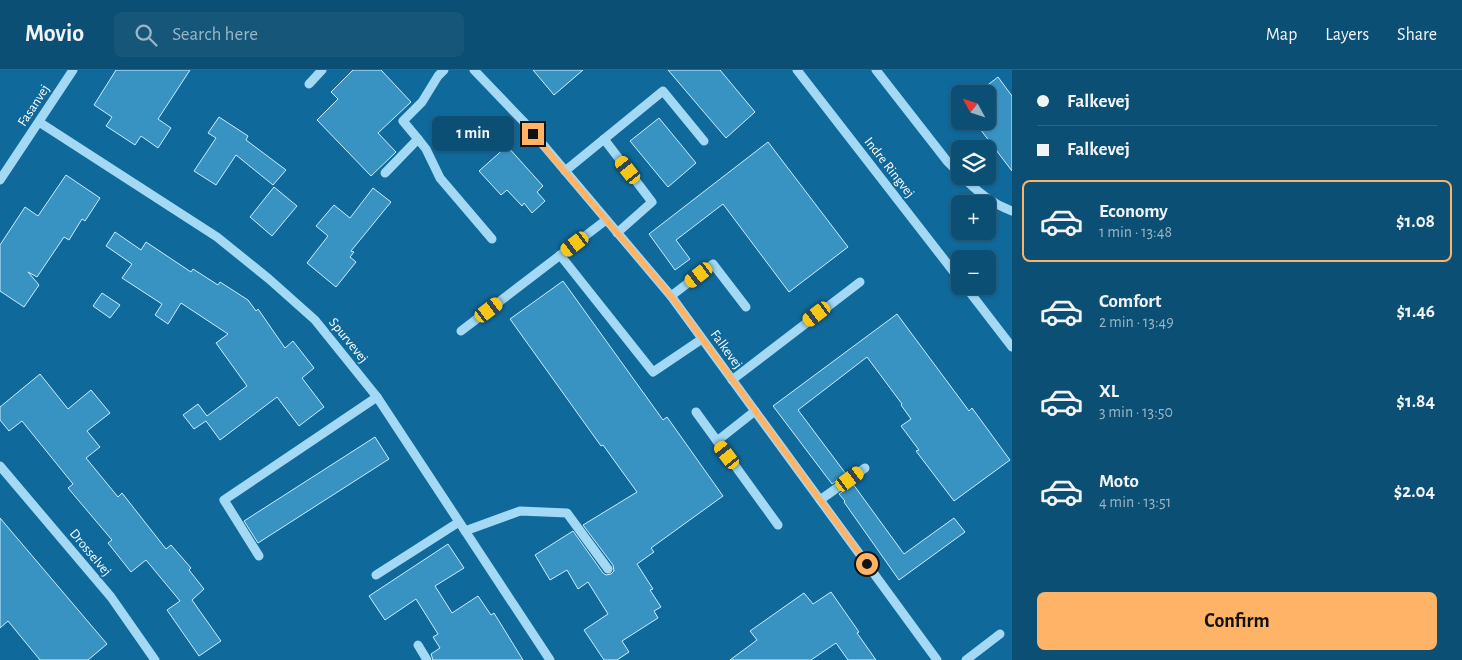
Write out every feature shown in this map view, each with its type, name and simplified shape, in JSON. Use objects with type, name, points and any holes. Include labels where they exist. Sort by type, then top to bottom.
[{"type":"street","name":"Fasanvej","points":[[0,180],[73,70]]},
{"type":"street","points":[[309,84],[322,70]]},
{"type":"street","name":"Falkevej","points":[[474,70],[523,121],[671,296],[937,660]]},
{"type":"street","name":"Indre Ringvej","points":[[797,70],[951,268]]},
{"type":"street","points":[[876,70],[951,164]]},
{"type":"street","points":[[438,72],[422,102],[403,121],[426,149],[440,178],[492,239]]},
{"type":"street","points":[[565,171],[663,91],[704,141]]},
{"type":"street","name":"Spurvevej","points":[[39,122],[217,238],[269,279],[315,320],[377,397],[550,660]]},
{"type":"street","points":[[385,173],[418,139]]},
{"type":"street","points":[[604,139],[652,202],[618,233]]},
{"type":"street","points":[[970,185],[1004,208],[1012,211]]},
{"type":"street","points":[[461,331],[606,220]]},
{"type":"street","points":[[560,255],[653,372],[702,339]]},
{"type":"street","points":[[671,296],[713,264],[746,307]]},
{"type":"street","points":[[732,380],[860,282]]},
{"type":"street","points":[[972,295],[1012,347]]},
{"type":"street","points":[[259,556],[224,500],[377,397]]},
{"type":"street","points":[[717,441],[755,411]]},
{"type":"street","points":[[696,412],[778,525]]},
{"type":"street","name":"Drosselvej","points":[[0,466],[111,598],[155,660]]},
{"type":"street","points":[[820,500],[865,468]]},
{"type":"street","points":[[465,531],[520,511],[567,513],[608,568]]},
{"type":"street","points":[[376,575],[459,522]]},
{"type":"street","points":[[966,660],[1000,634]]},
{"type":"street","points":[[418,645],[427,660]]},
{"type":"building","points":[[116,70],[190,70],[158,119],[171,128],[158,148],[141,136],[135,145],[106,126],[112,117],[94,105]]},
{"type":"building","points":[[353,70],[381,70],[411,102],[378,133],[396,152],[371,176],[317,120],[338,99],[331,92]]},
{"type":"building","points":[[533,70],[583,70],[554,95]]},
{"type":"building","points":[[668,70],[720,70],[755,112],[726,138]]},
{"type":"building","points":[[998,77],[1012,96],[1012,171],[996,150],[996,140],[988,140],[981,130],[996,130],[996,85],[988,85]]},
{"type":"building","points":[[219,117],[248,136],[246,140],[286,170],[273,185],[236,155],[216,185],[194,171],[216,138],[208,133]]},
{"type":"building","points":[[659,118],[696,163],[668,187],[630,141]]},
{"type":"building","points":[[768,142],[848,247],[789,292],[723,204],[676,240],[690,259],[675,270],[649,234]]},
{"type":"building","points":[[507,146],[543,186],[537,192],[545,201],[532,213],[524,203],[522,206],[507,190],[501,195],[479,171]]},
{"type":"building","points":[[66,175],[100,198],[85,221],[82,219],[69,240],[64,237],[37,277],[28,272],[39,285],[24,307],[0,291],[0,245],[25,207],[38,216]]},
{"type":"building","points":[[274,187],[297,206],[272,236],[250,217]]},
{"type":"building","points":[[373,188],[391,202],[351,251],[354,252],[350,257],[356,262],[336,287],[307,263],[328,236],[316,226],[334,205],[350,218]]},
{"type":"building","points":[[115,232],[141,250],[146,242],[191,272],[193,269],[218,285],[220,282],[248,300],[256,311],[258,309],[285,348],[293,341],[314,368],[302,378],[324,407],[299,426],[277,397],[220,440],[206,421],[194,429],[183,415],[198,404],[207,416],[247,386],[216,343],[228,334],[181,303],[168,324],[155,315],[162,304],[122,278],[132,264],[106,246]]},
{"type":"building","points":[[563,281],[663,420],[667,417],[723,496],[651,548],[654,552],[637,564],[653,589],[650,590],[661,607],[654,611],[658,618],[622,641],[629,652],[617,660],[604,660],[584,630],[608,614],[588,582],[578,589],[567,570],[550,580],[535,555],[573,531],[603,573],[606,575],[611,574],[614,571],[613,565],[583,525],[637,492],[603,445],[601,446],[510,319]]},
{"type":"building","points":[[102,293],[120,305],[110,318],[93,306]]},
{"type":"building","points":[[897,314],[969,411],[972,408],[1010,460],[954,501],[916,451],[919,450],[901,426],[911,419],[867,357],[798,410],[846,474],[832,484],[773,406]]},
{"type":"building","points":[[40,374],[68,409],[91,390],[110,413],[87,431],[100,447],[86,458],[118,497],[122,493],[166,549],[171,545],[191,568],[189,570],[204,589],[192,600],[221,641],[199,656],[167,610],[180,601],[146,560],[131,572],[108,543],[112,540],[68,488],[73,484],[22,421],[9,431],[0,420],[0,407]]},
{"type":"building","points":[[375,437],[389,459],[258,543],[244,521]]},
{"type":"building","points":[[853,484],[904,554],[954,518],[965,532],[899,580],[839,494]]},
{"type":"building","points":[[0,518],[107,644],[88,660],[40,660],[8,621],[0,628]]},
{"type":"building","points":[[448,544],[464,568],[435,586],[452,613],[478,596],[491,615],[494,613],[523,660],[433,660],[431,654],[440,648],[433,637],[438,634],[416,599],[385,620],[369,596]]},
{"type":"building","points":[[831,592],[876,660],[848,660],[836,643],[811,660],[730,660],[757,640],[750,631],[804,593],[813,604]]},
{"type":"route","points":[[533,134],[671,296],[867,564]]}]
